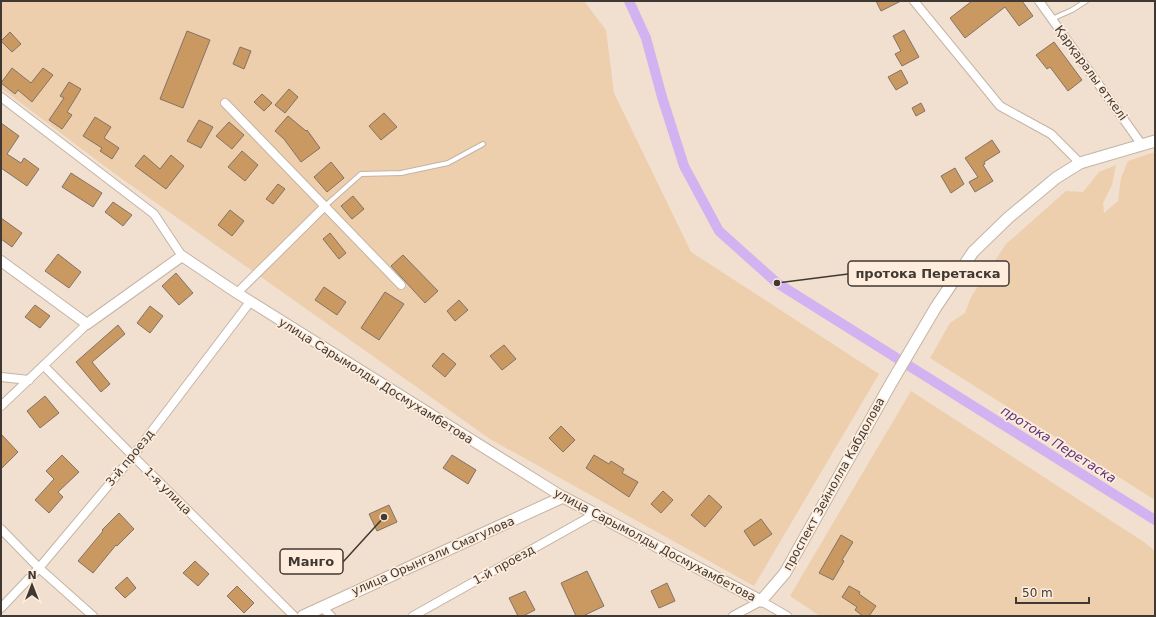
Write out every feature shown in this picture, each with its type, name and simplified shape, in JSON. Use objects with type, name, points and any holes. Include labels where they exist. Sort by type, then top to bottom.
[{"type":"main road","points":[[1080,163],[1155,141]]},
{"type":"main road","name":"проспект Зейнолла Кабдолова","points":[[761,601],[785,573],[890,385],[936,307],[973,252],[1008,218],[1056,178],[1080,163]]},
{"type":"main road","name":"улица Сарымолды Досмухамбетова","points":[[562,497],[761,601]]},
{"type":"main road","name":"улица Орынгали Смагулова","points":[[303,616],[562,497]]},
{"type":"street","points":[[914,1],[1000,106],[1051,134],[1080,163]]},
{"type":"street","name":"Қарқаралы өткелі","points":[[1039,1],[1142,145]]},
{"type":"street","name":"улица Сарымолды Досмухамбетова","points":[[1,97],[154,214],[182,256],[237,294],[562,497]]},
{"type":"street","points":[[225,103],[401,285]]},
{"type":"street","points":[[237,294],[325,206]]},
{"type":"street","points":[[1,406],[87,324],[182,256]]},
{"type":"street","points":[[1,261],[87,324]]},
{"type":"street","name":"3-й проезд","points":[[1,608],[39,568],[133,456],[250,302]]},
{"type":"street","name":"1-я улица","points":[[44,366],[294,616]]},
{"type":"street","points":[[1,377],[29,380]]},
{"type":"street","name":"1-й проезд","points":[[413,616],[595,514]]},
{"type":"street","points":[[1,529],[39,568],[92,616]]},
{"type":"street","points":[[733,616],[761,601]]},
{"type":"street","name":"улица Сарымолды Досмухамбетова","points":[[761,601],[787,616]]},
{"type":"street","points":[[322,607],[332,616]]},
{"type":"lane","points":[[1052,19],[1072,10],[1086,1]]},
{"type":"lane","points":[[325,206],[361,174],[401,173],[448,163],[483,144]]},
{"type":"shaded area","points":[[1,1],[584,1],[606,30],[614,93],[691,252],[879,374],[754,586],[490,439],[111,171],[1,88]]},
{"type":"shaded area","points":[[1155,152],[1155,500],[930,358],[950,323],[965,313],[971,297],[1006,244],[1066,191],[1083,192],[1099,172],[1116,165],[1112,185],[1103,203],[1104,213],[1118,201],[1121,178],[1128,161]]},
{"type":"shaded area","points":[[911,391],[1144,542],[1155,551],[1155,616],[820,616],[790,596]]},
{"type":"building","points":[[876,1],[901,1],[881,11]]},
{"type":"building","points":[[972,1],[1022,1],[1033,16],[1019,26],[1005,7],[965,38],[950,18]]},
{"type":"building","points":[[904,30],[919,57],[902,66],[895,54],[901,51],[893,36]]},
{"type":"building","points":[[187,31],[210,40],[183,108],[160,99]]},
{"type":"building","points":[[10,32],[21,44],[12,52],[1,41]]},
{"type":"building","points":[[1054,42],[1082,80],[1068,91],[1050,67],[1047,69],[1036,55]]},
{"type":"building","points":[[240,47],[251,51],[244,69],[233,64]]},
{"type":"building","points":[[12,68],[31,83],[43,68],[53,75],[32,102],[18,90],[15,94],[1,83]]},
{"type":"building","points":[[901,70],[908,83],[896,90],[888,77]]},
{"type":"building","points":[[69,82],[81,89],[67,112],[72,115],[62,129],[49,120],[64,98],[60,96]]},
{"type":"building","points":[[289,89],[298,97],[285,113],[275,105]]},
{"type":"building","points":[[262,94],[272,103],[264,111],[254,102]]},
{"type":"building","points":[[921,103],[925,111],[916,116],[912,108]]},
{"type":"building","points":[[384,113],[397,127],[381,140],[369,126]]},
{"type":"building","points":[[288,116],[306,131],[307,130],[320,148],[301,162],[284,139],[275,131]]},
{"type":"building","points":[[95,117],[111,127],[104,138],[119,148],[112,159],[100,151],[102,148],[83,136]]},
{"type":"building","points":[[199,120],[213,127],[201,148],[187,141]]},
{"type":"building","points":[[229,122],[244,135],[232,149],[216,136]]},
{"type":"building","points":[[1,123],[19,136],[7,154],[21,163],[24,158],[39,169],[27,186],[1,168]]},
{"type":"building","points":[[992,140],[1000,152],[984,162],[985,164],[983,165],[993,181],[975,192],[969,182],[978,177],[965,158]]},
{"type":"building","points":[[242,151],[258,165],[245,181],[228,167]]},
{"type":"building","points":[[144,155],[160,169],[171,155],[184,166],[166,189],[135,166]]},
{"type":"building","points":[[331,162],[344,178],[327,192],[314,177]]},
{"type":"building","points":[[955,168],[964,184],[951,193],[941,176]]},
{"type":"building","points":[[71,173],[102,193],[93,207],[62,187]]},
{"type":"building","points":[[278,184],[285,189],[273,204],[266,199]]},
{"type":"building","points":[[353,196],[364,209],[352,219],[341,206]]},
{"type":"building","points":[[113,202],[132,215],[123,226],[105,212]]},
{"type":"building","points":[[230,210],[244,221],[232,236],[218,225]]},
{"type":"building","points":[[1,218],[22,233],[12,247],[1,239]]},
{"type":"building","points":[[330,233],[346,253],[339,259],[323,239]]},
{"type":"building","points":[[58,254],[81,272],[69,288],[45,271]]},
{"type":"building","points":[[403,255],[438,291],[425,303],[391,266]]},
{"type":"building","points":[[176,273],[193,293],[179,305],[162,286]]},
{"type":"building","points":[[324,287],[346,302],[337,315],[315,300]]},
{"type":"building","points":[[385,292],[404,304],[379,340],[361,328]]},
{"type":"building","points":[[459,300],[468,310],[455,321],[447,311]]},
{"type":"building","points":[[35,305],[50,316],[40,328],[25,317]]},
{"type":"building","points":[[150,306],[163,316],[150,333],[137,323]]},
{"type":"building","points":[[118,325],[125,334],[92,362],[110,384],[101,392],[76,362]]},
{"type":"building","points":[[504,345],[516,359],[502,370],[490,356]]},
{"type":"building","points":[[443,353],[456,364],[445,377],[432,366]]},
{"type":"building","points":[[45,396],[59,413],[40,428],[27,411]]},
{"type":"building","points":[[561,426],[575,440],[563,452],[549,438]]},
{"type":"building","points":[[1,434],[18,452],[1,469]]},
{"type":"building","points":[[62,455],[79,472],[58,492],[63,497],[49,513],[35,500],[54,479],[46,471]]},
{"type":"building","points":[[452,455],[476,470],[468,484],[443,468]]},
{"type":"building","points":[[594,455],[609,464],[611,461],[624,469],[622,473],[638,482],[629,497],[586,468]]},
{"type":"building","points":[[663,491],[673,500],[661,513],[651,504]]},
{"type":"building","points":[[709,495],[722,507],[705,527],[691,515]]},
{"type":"building","points":[[389,505],[397,522],[377,531],[369,514]]},
{"type":"building","points":[[119,513],[134,529],[117,546],[116,545],[93,573],[78,561],[103,531],[102,530]]},
{"type":"building","points":[[761,519],[772,534],[754,546],[744,531]]},
{"type":"building","points":[[841,535],[853,542],[842,560],[844,561],[833,580],[819,573]]},
{"type":"building","points":[[195,561],[209,574],[198,586],[183,573]]},
{"type":"building","points":[[587,571],[604,606],[583,616],[576,616],[561,583]]},
{"type":"building","points":[[127,577],[136,588],[125,598],[115,588]]},
{"type":"building","points":[[667,583],[675,601],[659,608],[651,591]]},
{"type":"building","points":[[237,586],[254,603],[244,613],[227,596]]},
{"type":"building","points":[[849,586],[860,592],[859,594],[876,606],[869,616],[863,616],[855,610],[857,607],[842,597]]},
{"type":"building","points":[[525,591],[535,610],[523,616],[518,616],[509,598]]},
{"type":"waterway","name":"протока Перетаска","points":[[629,1],[646,38],[662,97],[684,166],[719,231],[777,283],[1155,520]]},
{"type":"place","name":"протока Перетаска","points":[[777,283]]},
{"type":"place","name":"Манго","points":[[384,517]]}]
